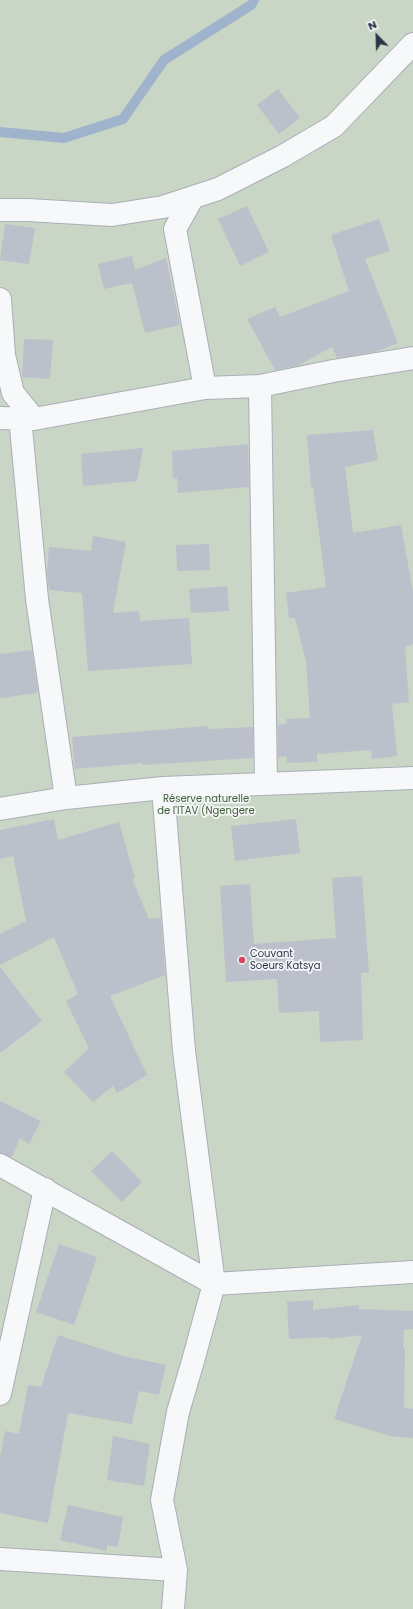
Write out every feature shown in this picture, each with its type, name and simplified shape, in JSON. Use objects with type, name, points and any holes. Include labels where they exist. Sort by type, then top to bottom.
[{"type":"street","points":[[0,210],[28,210],[112,215],[163,207],[218,189],[282,156],[334,126],[413,44]]},
{"type":"street","points":[[193,197],[175,229],[205,388]]},
{"type":"street","points":[[0,299],[4,355],[18,418],[37,599],[66,798]]},
{"type":"street","points":[[18,418],[205,388],[260,386],[413,358]]},
{"type":"street","points":[[260,386],[266,783]]},
{"type":"street","points":[[0,809],[66,798],[162,788],[413,778]]},
{"type":"street","points":[[162,788],[184,1052],[214,1284],[178,1412],[162,1500],[176,1570],[173,1609]]},
{"type":"street","points":[[0,1166],[214,1284],[413,1272]]},
{"type":"street","points":[[0,1394],[44,1189]]},
{"type":"street","points":[[0,1559],[176,1570]]},
{"type":"green space","name":"Réserve naturelle de l'ITAV (Ngengere","points":[[0,0],[413,0],[413,1609],[0,1609]]},
{"type":"building","points":[[278,89],[300,118],[279,134],[257,105]]},
{"type":"building","points":[[247,206],[269,252],[240,266],[218,219]]},
{"type":"building","points":[[379,219],[390,251],[365,259],[398,343],[378,351],[337,358],[332,347],[297,366],[275,370],[247,319],[275,307],[280,317],[349,291],[331,235]]},
{"type":"building","points":[[5,224],[35,228],[29,264],[0,260]]},
{"type":"building","points":[[132,256],[135,270],[166,258],[180,325],[145,333],[132,283],[104,289],[98,264]]},
{"type":"building","points":[[24,339],[53,340],[50,379],[22,377]]},
{"type":"building","points":[[373,430],[378,460],[345,467],[353,533],[401,525],[413,592],[413,644],[405,647],[409,702],[392,704],[397,756],[372,759],[371,750],[317,754],[317,762],[287,763],[287,756],[278,757],[278,725],[286,724],[286,719],[310,718],[306,661],[295,618],[289,618],[286,593],[326,587],[313,487],[311,487],[307,435]]},
{"type":"building","points":[[248,444],[249,487],[178,493],[177,478],[173,478],[172,451]]},
{"type":"building","points":[[143,448],[137,481],[83,486],[81,454]]},
{"type":"building","points":[[93,536],[126,542],[113,613],[139,611],[140,621],[189,618],[192,664],[88,671],[82,593],[49,590],[47,572],[49,547],[91,551]]},
{"type":"building","points":[[209,544],[210,570],[177,571],[176,545]]},
{"type":"building","points":[[227,586],[229,611],[191,613],[189,589]]},
{"type":"building","points":[[32,650],[38,693],[0,698],[0,654]]},
{"type":"building","points":[[208,726],[208,729],[253,727],[253,758],[143,765],[142,763],[75,769],[72,737]]},
{"type":"building","points":[[54,819],[58,840],[119,822],[135,878],[132,879],[149,919],[161,918],[165,975],[110,996],[147,1075],[117,1093],[113,1086],[93,1102],[64,1072],[89,1048],[66,1001],[78,994],[54,937],[0,965],[0,934],[26,921],[13,856],[0,859],[0,830]]},
{"type":"building","points":[[296,819],[300,853],[235,861],[231,826]]},
{"type":"building","points":[[362,876],[369,973],[361,973],[363,1040],[320,1042],[319,1011],[279,1013],[277,979],[226,982],[220,886],[250,884],[254,944],[336,938],[332,878]]},
{"type":"building","points":[[0,967],[42,1021],[0,1053]]},
{"type":"building","points":[[0,1101],[41,1121],[29,1144],[20,1138],[12,1157],[0,1153]]},
{"type":"building","points":[[112,1151],[142,1182],[122,1202],[91,1171]]},
{"type":"building","points":[[59,1244],[97,1257],[74,1325],[36,1312]]},
{"type":"building","points":[[313,1300],[313,1310],[359,1305],[359,1309],[413,1311],[413,1329],[404,1330],[403,1348],[405,1348],[404,1408],[413,1409],[413,1438],[390,1436],[334,1419],[362,1335],[329,1339],[329,1337],[289,1339],[287,1302]]},
{"type":"building","points":[[58,1335],[123,1356],[166,1365],[159,1395],[139,1391],[132,1424],[68,1413],[48,1523],[0,1513],[0,1457],[5,1431],[19,1434],[28,1385],[41,1387]]},
{"type":"building","points":[[113,1436],[150,1444],[144,1486],[107,1480]]},
{"type":"building","points":[[68,1505],[123,1517],[118,1547],[107,1545],[107,1551],[60,1540]]},
{"type":"waterway","points":[[0,132],[64,138],[123,119],[164,60],[251,5],[254,0]]},
{"type":"place","name":"Couvant Soeurs Katsya","points":[[242,960]]}]
